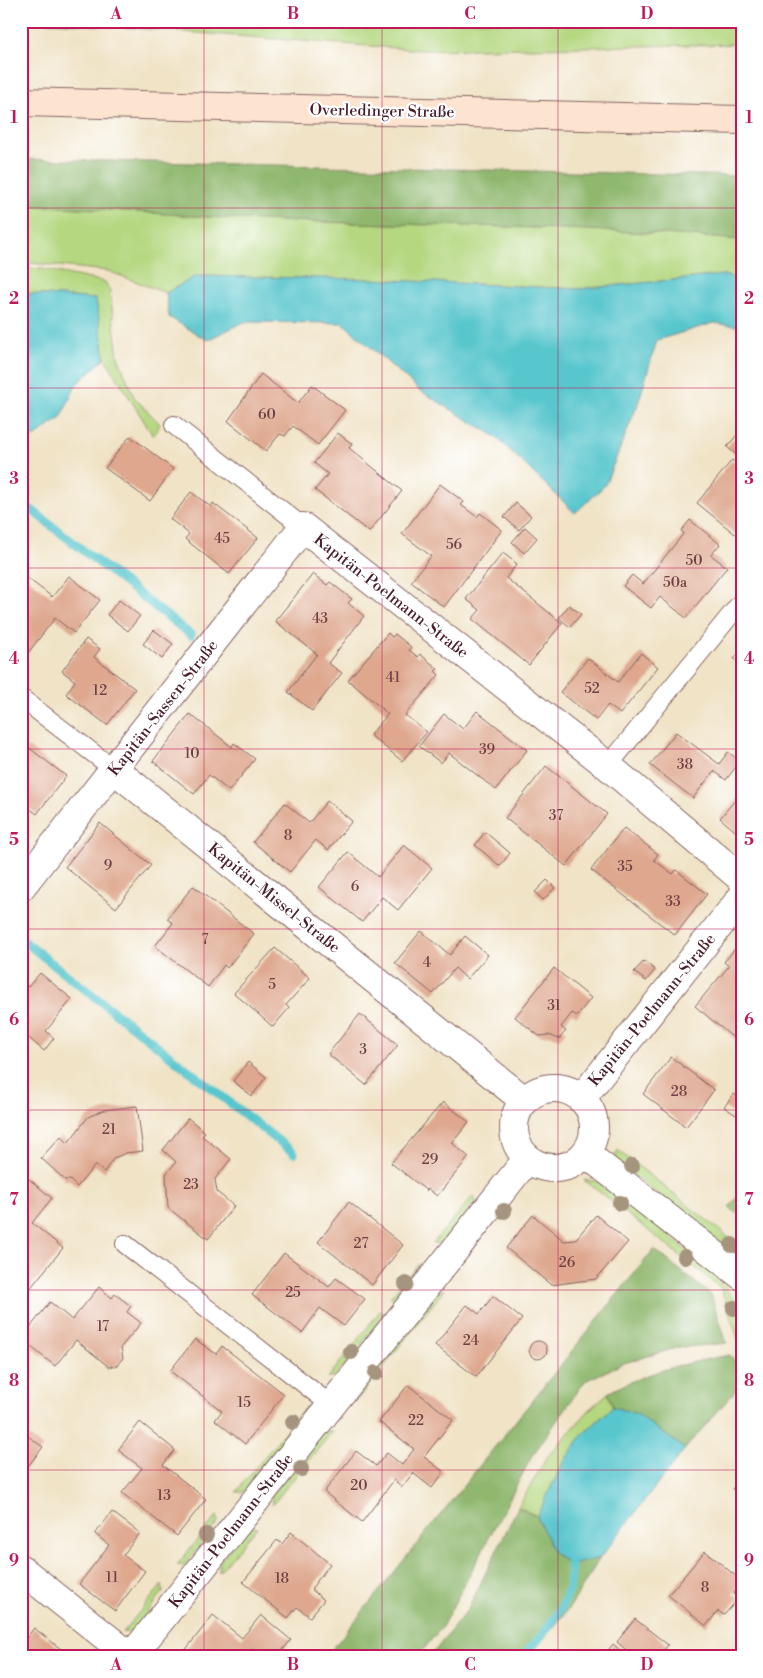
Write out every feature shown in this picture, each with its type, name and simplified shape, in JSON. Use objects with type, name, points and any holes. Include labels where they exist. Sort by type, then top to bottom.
[{"type":"street","name":"Overledinger Straße","points":[[21,102],[742,120]]},
{"type":"street","name":"Kapitän-Poelmann-Straße","points":[[304,528],[608,766],[742,879]]},
{"type":"street","name":"Kapitän-Sassen-Straße","points":[[21,887],[304,528]]},
{"type":"street","name":"Kapitän-Missel-Straße","points":[[115,770],[524,1101]]},
{"type":"street","name":"Kapitän-Poelmann-Straße","points":[[581,1099],[742,897]]},
{"type":"street","name":"Kapitän-Poelmann-Straße","points":[[524,1101],[542,1089],[552,1088],[563,1089],[581,1099],[592,1115],[594,1125],[590,1144],[585,1153]]},
{"type":"street","points":[[524,1101],[518,1109],[514,1130],[516,1140],[528,1158],[539,1165],[564,1166],[575,1161],[585,1153],[742,1276]]},
{"type":"street","name":"Kapitän-Poelmann-Straße","points":[[131,1657],[528,1158]]},
{"type":"street","points":[[21,1569],[131,1657]]},
{"type":"lane","name":"Kapitän-Poelmann-Straße","points":[[174,425],[304,528]]},
{"type":"lane","points":[[608,766],[742,601]]},
{"type":"lane","name":"Kapitän-Missel-Straße","points":[[21,698],[115,770]]},
{"type":"lane","points":[[125,1244],[331,1406]]},
{"type":"green space","points":[[36,21],[742,21],[742,44],[423,50]]},
{"type":"green space","points":[[21,159],[742,176],[742,240],[571,229],[252,220],[21,205]]},
{"type":"green space","points":[[21,205],[252,220],[571,229],[742,240],[742,280],[724,275],[579,289],[369,279],[196,276],[166,293],[108,271],[21,262]]},
{"type":"green space","points":[[21,269],[42,269],[105,282],[110,291],[118,357],[134,397],[160,424],[153,436],[105,358],[96,299],[21,293]]},
{"type":"green space","points":[[618,1150],[742,1248],[742,1260],[620,1165],[615,1157]]},
{"type":"green space","points":[[584,1180],[596,1181],[607,1186],[715,1273],[742,1311],[742,1351],[721,1288]]},
{"type":"green space","points":[[742,1190],[742,1217],[729,1208]]},
{"type":"green space","points":[[474,1195],[476,1202],[441,1244],[433,1243]]},
{"type":"green space","points":[[654,1249],[711,1295],[727,1343],[676,1348],[624,1363],[585,1381],[532,1456],[442,1627],[417,1657],[326,1657]]},
{"type":"green space","points":[[418,1264],[420,1271],[399,1298],[390,1297]]},
{"type":"green space","points":[[444,1290],[357,1400],[356,1390],[435,1291]]},
{"type":"green space","points":[[380,1311],[385,1314],[334,1378],[328,1378]]},
{"type":"green space","points":[[730,1355],[742,1370],[742,1383],[685,1449],[637,1414],[613,1407],[608,1393],[623,1385],[652,1373]]},
{"type":"green space","points":[[608,1393],[613,1407],[583,1434],[562,1465],[537,1516],[518,1507],[547,1457],[592,1407]]},
{"type":"green space","points":[[306,1406],[308,1412],[243,1492],[236,1492]]},
{"type":"green space","points":[[322,1432],[332,1432],[272,1505],[271,1495]]},
{"type":"green space","points":[[518,1507],[537,1516],[553,1552],[570,1565],[600,1558],[570,1607],[529,1657],[430,1657],[468,1609]]},
{"type":"green space","points":[[217,1516],[218,1522],[184,1566],[177,1565]]},
{"type":"green space","points":[[249,1525],[257,1527],[219,1572],[219,1562]]},
{"type":"green space","points":[[162,1585],[163,1592],[131,1633],[123,1632]]},
{"type":"water","points":[[724,275],[742,280],[742,327],[714,323],[657,340],[638,404],[605,485],[575,513],[496,437],[419,390],[343,323],[244,322],[207,340],[169,317],[166,293],[196,276],[369,279],[579,289]]},
{"type":"water","points":[[21,293],[96,299],[105,358],[76,385],[61,418],[33,438],[21,436]]},
{"type":"water","points":[[613,1407],[637,1414],[685,1449],[600,1558],[570,1565],[553,1552],[537,1516],[562,1465],[583,1434]]},
{"type":"building","points":[[261,374],[298,403],[312,385],[345,410],[318,445],[293,426],[285,436],[280,434],[266,451],[228,421]]},
{"type":"building","points":[[740,431],[742,433],[742,526],[735,534],[697,503],[732,460],[735,462],[739,457],[727,447]]},
{"type":"building","points":[[338,433],[352,444],[349,448],[402,491],[369,532],[315,490],[328,474],[314,463]]},
{"type":"building","points":[[130,436],[173,469],[150,501],[105,468]]},
{"type":"building","points":[[440,484],[464,502],[461,505],[477,517],[480,513],[502,530],[444,607],[411,582],[431,556],[402,534]]},
{"type":"building","points":[[191,492],[211,507],[213,503],[258,538],[229,574],[185,539],[189,534],[170,519]]},
{"type":"building","points":[[516,503],[531,516],[519,530],[504,517]]},
{"type":"building","points":[[690,520],[720,544],[711,555],[727,567],[686,618],[660,597],[651,608],[623,586],[632,575],[643,584],[684,533],[681,531]]},
{"type":"building","points":[[525,527],[537,538],[524,553],[512,542]]},
{"type":"building","points":[[503,553],[517,564],[506,578],[562,623],[529,665],[472,619],[480,610],[466,599]]},
{"type":"building","points":[[21,573],[52,597],[69,576],[100,600],[74,633],[55,618],[21,662]]},
{"type":"building","points":[[313,574],[327,585],[330,582],[352,599],[348,603],[364,616],[328,663],[342,673],[312,711],[288,692],[317,654],[275,621]]},
{"type":"building","points":[[119,600],[140,616],[128,631],[107,615]]},
{"type":"building","points":[[569,605],[581,614],[570,627],[559,618]]},
{"type":"building","points":[[154,630],[173,644],[162,659],[143,644]]},
{"type":"building","points":[[388,633],[392,637],[395,634],[411,647],[409,650],[418,657],[420,654],[438,669],[435,671],[439,675],[405,715],[427,732],[402,761],[370,735],[388,714],[348,680]]},
{"type":"building","points":[[86,639],[100,649],[94,657],[135,689],[107,725],[66,694],[75,681],[62,671]]},
{"type":"building","points":[[742,649],[742,665],[734,659]]},
{"type":"building","points":[[641,653],[658,667],[620,714],[608,705],[596,720],[560,692],[588,658],[618,682]]},
{"type":"building","points":[[477,711],[527,750],[496,790],[449,753],[441,763],[419,746],[444,714],[463,729]]},
{"type":"building","points":[[190,714],[232,747],[234,743],[255,759],[229,791],[209,775],[194,794],[153,761]]},
{"type":"building","points":[[676,732],[719,764],[728,752],[740,761],[726,780],[714,771],[693,798],[650,765]]},
{"type":"building","points":[[28,747],[66,776],[37,814],[21,802],[21,750],[24,752]]},
{"type":"building","points":[[546,766],[607,814],[566,866],[505,818]]},
{"type":"building","points":[[742,792],[742,837],[720,818]]},
{"type":"building","points":[[327,801],[352,821],[328,850],[316,840],[290,872],[253,842],[285,803],[309,823]]},
{"type":"building","points":[[100,823],[151,865],[116,908],[65,867]]},
{"type":"building","points":[[624,828],[658,854],[654,860],[673,874],[676,870],[707,894],[675,935],[591,870]]},
{"type":"building","points":[[485,832],[510,853],[500,866],[475,845]]},
{"type":"building","points":[[404,845],[432,868],[398,910],[382,897],[362,922],[319,887],[348,852],[378,877]]},
{"type":"building","points":[[547,880],[555,888],[543,900],[535,892]]},
{"type":"building","points":[[193,886],[254,934],[227,968],[224,965],[208,987],[155,946],[173,923],[167,919]]},
{"type":"building","points":[[421,931],[450,955],[465,936],[488,955],[467,979],[455,968],[433,994],[395,963]]},
{"type":"building","points":[[275,948],[310,978],[286,1005],[289,1008],[273,1027],[234,993]]},
{"type":"building","points":[[735,949],[742,955],[742,1045],[695,1006],[729,966],[724,962]]},
{"type":"building","points":[[644,961],[655,970],[646,981],[634,972]]},
{"type":"building","points":[[554,968],[591,998],[577,1016],[572,1013],[561,1027],[566,1031],[559,1039],[549,1035],[539,1036],[515,1017]]},
{"type":"building","points":[[40,973],[72,999],[46,1031],[54,1038],[44,1051],[23,1033],[21,1035],[21,982],[28,987]]},
{"type":"building","points":[[360,1014],[398,1045],[366,1085],[328,1054]]},
{"type":"building","points":[[671,1057],[714,1090],[686,1127],[643,1094]]},
{"type":"building","points":[[248,1062],[266,1077],[252,1096],[233,1081]]},
{"type":"building","points":[[734,1094],[742,1100],[742,1107],[736,1115],[724,1107]]},
{"type":"building","points":[[443,1102],[469,1122],[452,1143],[469,1157],[437,1196],[428,1189],[427,1191],[391,1163]]},
{"type":"building","points":[[137,1106],[143,1151],[126,1153],[114,1158],[104,1172],[95,1165],[77,1187],[70,1180],[65,1180],[41,1158],[61,1136],[68,1143],[88,1117],[104,1110]]},
{"type":"building","points":[[188,1118],[205,1132],[202,1136],[231,1159],[215,1179],[217,1192],[234,1206],[208,1239],[168,1208],[166,1174],[176,1162],[163,1150]]},
{"type":"building","points":[[23,1174],[52,1198],[32,1223],[63,1248],[28,1291],[21,1286]]},
{"type":"building","points":[[349,1202],[403,1245],[372,1285],[318,1242]]},
{"type":"building","points":[[533,1215],[564,1241],[575,1240],[596,1215],[628,1242],[596,1279],[551,1285],[506,1248]]},
{"type":"building","points":[[284,1253],[329,1287],[336,1278],[365,1299],[344,1326],[320,1308],[302,1333],[252,1295]]},
{"type":"building","points":[[99,1287],[112,1298],[115,1294],[131,1306],[127,1312],[141,1323],[121,1347],[123,1358],[116,1366],[109,1367],[76,1340],[55,1366],[21,1339],[50,1302],[72,1320]]},
{"type":"building","points":[[493,1296],[522,1319],[476,1377],[435,1345],[467,1305],[479,1314]]},
{"type":"building","points":[[195,1339],[216,1354],[222,1346],[284,1394],[245,1444],[215,1420],[222,1411],[170,1371]]},
{"type":"building","points":[[534,1341],[542,1341],[547,1346],[545,1357],[534,1359],[529,1354],[529,1346]]},
{"type":"building","points":[[408,1385],[453,1420],[424,1457],[444,1472],[432,1488],[413,1473],[402,1487],[394,1480],[362,1522],[324,1492],[356,1451],[376,1466],[387,1453],[402,1465],[414,1449],[379,1422]]},
{"type":"building","points":[[140,1422],[175,1450],[163,1465],[206,1499],[177,1536],[122,1493],[142,1468],[118,1450]]},
{"type":"building","points":[[21,1431],[43,1447],[21,1475]]},
{"type":"building","points":[[742,1477],[742,1498],[732,1489]]},
{"type":"building","points":[[112,1512],[140,1533],[123,1555],[145,1571],[115,1611],[79,1584],[109,1545],[95,1534]]},
{"type":"building","points":[[291,1532],[330,1564],[311,1589],[324,1600],[310,1617],[297,1607],[288,1618],[243,1582],[277,1540],[282,1544]]},
{"type":"building","points":[[705,1551],[742,1581],[733,1594],[739,1598],[724,1615],[718,1611],[706,1626],[668,1595]]},
{"type":"building","points":[[213,1615],[242,1638],[261,1615],[291,1640],[277,1657],[262,1657],[253,1649],[246,1657],[180,1657]]},
{"type":"building","points":[[635,1619],[668,1645],[659,1657],[634,1657],[617,1642]]},
{"type":"building","points":[[34,1628],[71,1657],[21,1657],[21,1645]]},
{"type":"building","points":[[613,1644],[628,1657],[603,1657]]},
{"type":"waterway","points":[[21,496],[24,504],[191,635]]},
{"type":"waterway","points":[[21,939],[294,1153]]},
{"type":"waterway","points":[[523,1657],[549,1626],[564,1602],[571,1578],[570,1565]]}]
